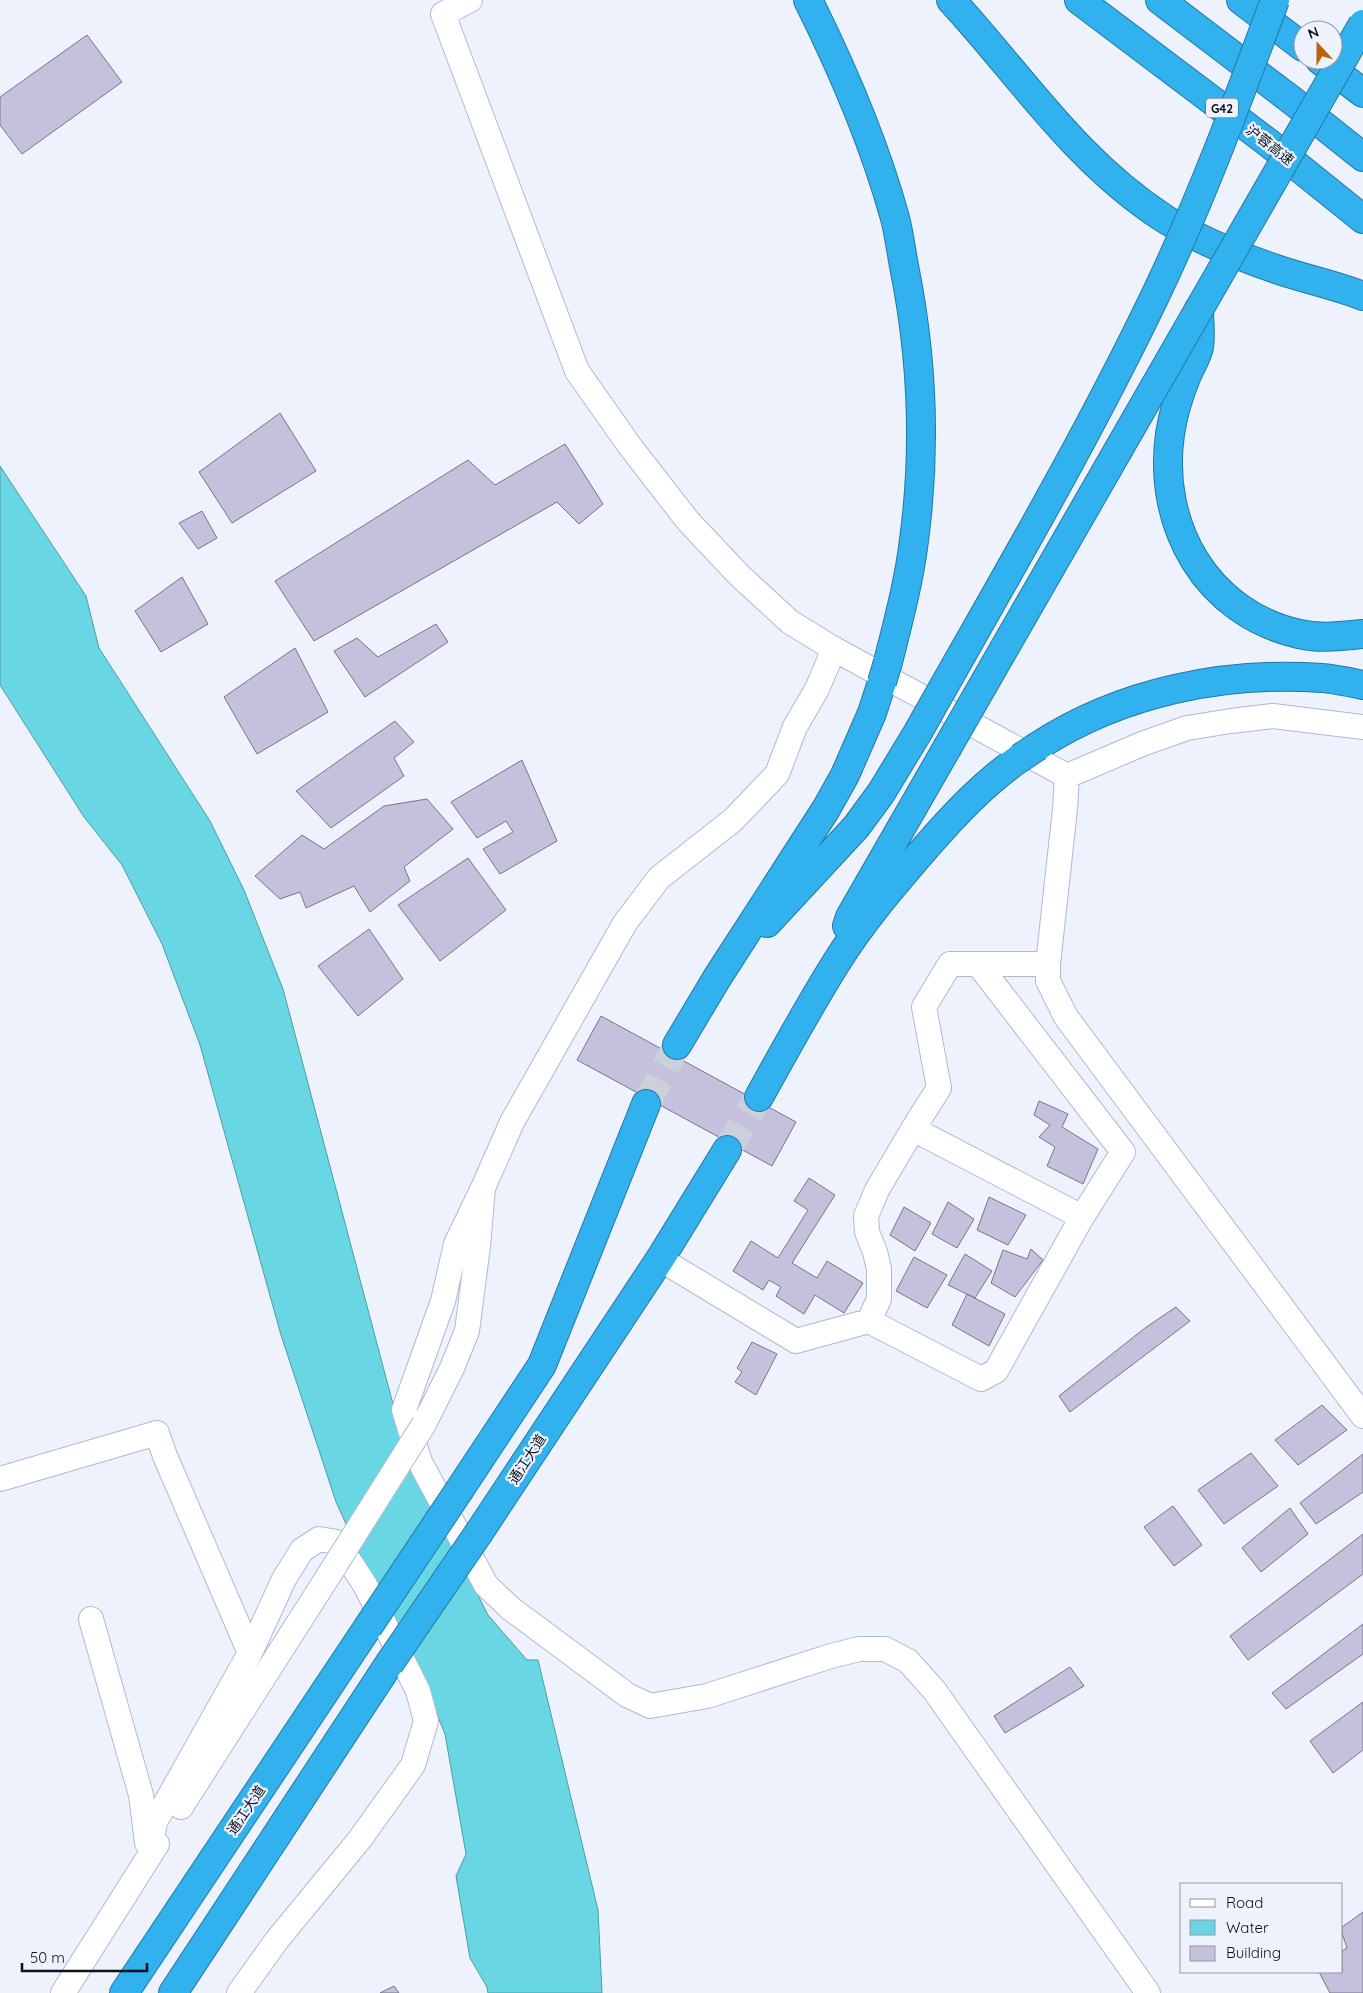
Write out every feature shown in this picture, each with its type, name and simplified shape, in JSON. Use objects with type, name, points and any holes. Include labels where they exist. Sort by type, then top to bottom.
[{"type":"highway","points":[[677,1045],[717,978],[826,809],[845,775],[872,713],[885,672],[899,620],[914,540],[920,463],[920,379],[910,298],[895,219],[871,143],[842,69],[808,0]]},
{"type":"highway","points":[[951,0],[1072,142],[1122,189],[1166,220],[1220,247],[1276,269],[1363,296]]},
{"type":"highway","name":"沪蓉高速","points":[[1079,0],[1266,141],[1363,219]]},
{"type":"highway","points":[[1160,0],[1363,157]]},
{"type":"highway","points":[[1241,0],[1293,39]]},
{"type":"highway","points":[[717,978],[856,827],[881,793],[918,732],[1057,487],[1155,296],[1202,191],[1246,80],[1274,0]]},
{"type":"highway","points":[[837,961],[850,917],[1363,24]]},
{"type":"highway","points":[[1333,70],[1363,93]]},
{"type":"highway","points":[[1199,309],[1199,348],[1186,377],[1170,433],[1167,464],[1170,495],[1176,524],[1183,539],[1202,573],[1240,609],[1261,621],[1300,634],[1326,637],[1363,634]]},
{"type":"highway","points":[[759,1097],[837,961],[904,873],[972,797],[1029,752],[1054,736],[1112,708],[1181,687],[1246,678],[1322,678],[1363,684]]},
{"type":"highway","points":[[575,1386],[542,1365],[646,1104]]},
{"type":"highway","name":"通江大道","points":[[173,1993],[389,1664],[480,1531],[660,1259],[727,1150]]},
{"type":"highway","name":"通江大道","points":[[124,1993],[542,1365]]},
{"type":"street","points":[[470,0],[443,14],[577,371],[629,445],[688,521],[739,575],[790,622],[834,649],[1067,776]]},
{"type":"street","points":[[834,649],[817,689],[795,727],[777,774],[733,820],[659,878],[625,923],[512,1122],[456,1244],[443,1301],[404,1410],[420,1462],[486,1586],[510,1608],[627,1695],[650,1706],[707,1696],[830,1656],[859,1649],[885,1649],[908,1661],[934,1690],[1148,1993]]},
{"type":"street","points":[[1067,776],[1187,728],[1273,716],[1363,727]]},
{"type":"street","points":[[1067,776],[1048,964],[1048,982],[1066,1017],[1363,1416]]},
{"type":"street","points":[[869,1321],[879,1299],[879,1269],[875,1252],[866,1232],[866,1216],[878,1190],[939,1088],[924,1007],[950,964],[1048,964]]},
{"type":"street","points":[[660,1259],[796,1342],[869,1321],[981,1379],[996,1372],[1082,1217],[1123,1152],[978,964]]},
{"type":"street","points":[[913,1129],[1082,1217]]},
{"type":"street","points":[[63,1993],[424,1424],[452,1368],[467,1331],[483,1188]]},
{"type":"street","points":[[0,1479],[157,1433],[165,1456],[250,1653]]},
{"type":"street","points":[[149,1857],[155,1822],[250,1653],[284,1579],[302,1550],[318,1539],[337,1542],[365,1585],[418,1691],[426,1721],[413,1765],[360,1839],[277,1940],[239,1993]]},
{"type":"street","points":[[91,1619],[141,1795],[149,1857]]},
{"type":"water","points":[[0,466],[86,596],[99,648],[210,821],[244,890],[283,989],[402,1438],[418,1477],[488,1615],[527,1660],[538,1660],[598,1910],[602,1993],[488,1993],[487,1987],[470,1958],[456,1876],[466,1854],[445,1734],[417,1665],[365,1565],[336,1502],[281,1335],[200,1045],[162,944],[122,865],[84,817],[0,685]]},
{"type":"building","points":[[87,35],[122,82],[22,154],[0,125],[0,97]]},
{"type":"building","points":[[280,413],[316,471],[232,523],[199,472]]},
{"type":"building","points":[[565,444],[603,504],[579,524],[557,502],[314,641],[275,581],[468,460],[495,485]]},
{"type":"building","points":[[202,511],[217,538],[198,549],[179,523]]},
{"type":"building","points":[[182,577],[208,624],[161,652],[135,611]]},
{"type":"building","points":[[436,624],[448,642],[365,697],[334,651],[357,638],[378,657]]},
{"type":"building","points":[[295,648],[328,712],[257,754],[224,697]]},
{"type":"building","points":[[395,721],[414,742],[394,758],[404,776],[331,828],[296,791]]},
{"type":"building","points":[[522,760],[557,841],[500,874],[483,849],[513,832],[506,821],[477,838],[451,802]]},
{"type":"building","points":[[427,799],[453,829],[404,867],[410,881],[370,912],[354,886],[306,908],[300,892],[280,899],[255,876],[302,835],[324,849],[384,806]]},
{"type":"building","points":[[468,858],[506,910],[440,961],[398,905]]},
{"type":"building","points":[[369,929],[403,979],[358,1016],[318,966]]},
{"type":"building","points":[[601,1016],[796,1122],[772,1166],[577,1060]]},
{"type":"building","points":[[1039,1101],[1068,1114],[1062,1127],[1098,1149],[1083,1184],[1047,1166],[1055,1147],[1039,1137],[1050,1125],[1034,1115]]},
{"type":"building","points":[[809,1178],[835,1195],[792,1263],[817,1278],[827,1261],[863,1283],[844,1313],[815,1295],[804,1314],[776,1296],[781,1287],[769,1280],[763,1290],[733,1271],[751,1241],[778,1258],[808,1210],[794,1201]]},
{"type":"building","points":[[989,1197],[1026,1215],[1008,1245],[977,1230]]},
{"type":"building","points":[[948,1202],[974,1219],[957,1248],[932,1234]]},
{"type":"building","points":[[904,1207],[931,1223],[915,1251],[890,1235]]},
{"type":"building","points":[[1031,1249],[1043,1260],[1015,1297],[991,1283],[1003,1250],[1027,1259]]},
{"type":"building","points":[[965,1254],[992,1271],[975,1298],[948,1285]]},
{"type":"building","points":[[914,1257],[947,1275],[927,1308],[896,1291]]},
{"type":"building","points":[[967,1294],[1005,1314],[989,1346],[952,1325]]},
{"type":"building","points":[[1176,1307],[1190,1321],[1070,1412],[1059,1396],[1145,1328]]},
{"type":"building","points":[[752,1342],[777,1354],[756,1395],[735,1382],[742,1372],[737,1368]]},
{"type":"building","points":[[1322,1405],[1347,1430],[1298,1465],[1275,1440]]},
{"type":"building","points":[[1251,1453],[1278,1486],[1224,1524],[1198,1490]]},
{"type":"building","points":[[1363,1454],[1363,1492],[1316,1524],[1300,1503]]},
{"type":"building","points":[[1173,1506],[1202,1545],[1174,1566],[1144,1527]]},
{"type":"building","points":[[1290,1508],[1308,1534],[1261,1572],[1242,1548]]},
{"type":"building","points":[[1363,1534],[1363,1574],[1248,1660],[1230,1636]]},
{"type":"building","points":[[1363,1624],[1363,1654],[1286,1709],[1272,1693]]},
{"type":"building","points":[[1070,1667],[1084,1686],[1005,1733],[994,1716]]},
{"type":"building","points":[[1363,1702],[1363,1750],[1333,1773],[1310,1741]]},
{"type":"building","points":[[1363,1912],[1363,1993],[1330,1993],[1320,1973],[1343,1973],[1343,1950],[1347,1948],[1343,1936],[1343,1926]]},
{"type":"building","points":[[394,1986],[399,1993],[380,1993]]},
{"type":"tunnel","points":[[646,1104],[677,1045]]},
{"type":"tunnel","points":[[727,1150],[759,1097]]}]
